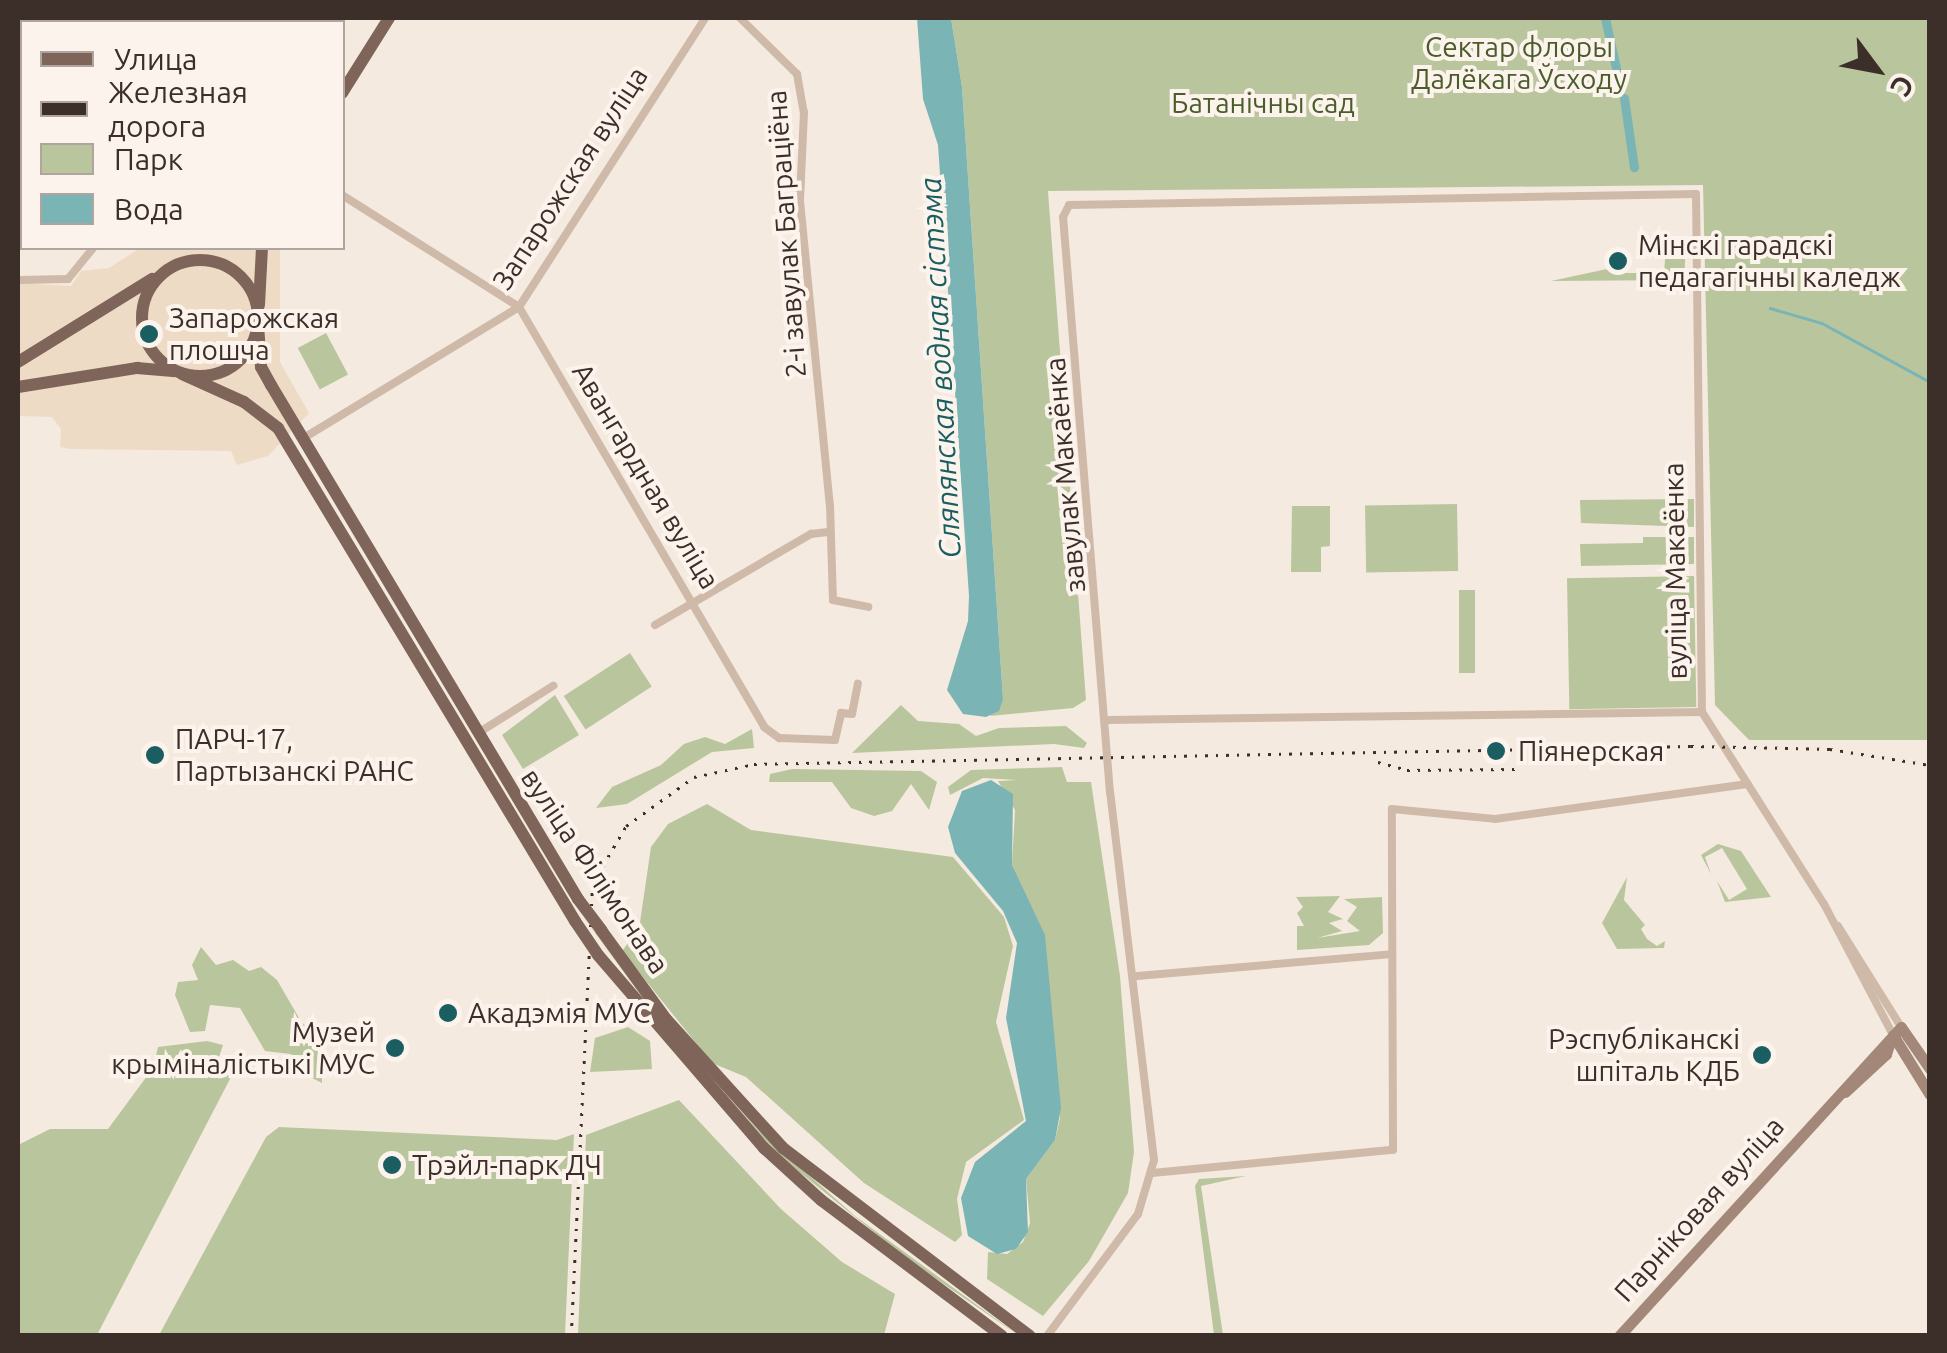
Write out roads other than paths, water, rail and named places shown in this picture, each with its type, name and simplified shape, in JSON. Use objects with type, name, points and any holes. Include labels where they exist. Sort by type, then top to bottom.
[{"type":"main road","points":[[348,74],[389,18]]},
{"type":"main road","points":[[18,362],[197,250]]},
{"type":"main road","points":[[18,387],[137,368],[207,376],[231,367],[249,349],[258,322],[262,250]]},
{"type":"main road","points":[[179,373],[150,348],[142,326],[148,291],[168,269],[202,260],[230,269],[250,290],[258,322]]},
{"type":"main road","name":"вуліца Філімонава","points":[[258,322],[261,367],[302,439],[578,899],[666,1019],[783,1148],[1030,1336]]},
{"type":"main road","name":"вуліца Філімонава","points":[[179,373],[244,402],[278,428],[482,773],[598,955],[764,1148],[837,1212],[1002,1336]]},
{"type":"main road","points":[[482,773],[495,765]]},
{"type":"street","name":"Запарожская вуліца","points":[[302,439],[519,307],[706,18]]},
{"type":"street","name":"2-і завулак Баграціёна","points":[[740,18],[797,74],[804,112],[798,166],[833,600],[868,607]]},
{"type":"street","name":"вуліца Макаёнка","points":[[1696,194],[1702,712],[1826,910],[1930,1095]]},
{"type":"street","name":"завулак Макаёнка","points":[[1047,1336],[1126,1234],[1152,1173],[1137,976],[1110,792],[1108,720],[1065,208],[1696,194]]},
{"type":"street","name":"Авангардная вуліца","points":[[345,196],[519,307],[695,602],[764,727],[780,738],[835,740],[841,713],[852,714],[858,684]]},
{"type":"street","points":[[18,280],[68,279],[91,250]]},
{"type":"street","points":[[655,626],[811,534],[828,532]]},
{"type":"street","points":[[478,733],[553,686]]},
{"type":"street","points":[[1108,720],[1702,712]]},
{"type":"street","points":[[1152,1173],[1393,1150],[1392,808],[1495,819],[1748,784]]},
{"type":"street","points":[[1137,976],[1392,954]]},
{"type":"street","name":"вуліца Макаёнка","points":[[1897,1031],[1930,1068]]},
{"type":"street","name":"Парніковая вуліца","points":[[1619,1336],[1897,1031]]},
{"type":"water","points":[[917,18],[951,18],[962,87],[1003,699],[999,711],[986,717],[963,714],[947,690],[968,621],[969,596],[938,145],[923,99]]},
{"type":"water","points":[[991,780],[1013,794],[1012,865],[1045,935],[1061,1108],[1055,1140],[1026,1179],[1028,1232],[1016,1249],[997,1254],[968,1236],[961,1198],[975,1162],[1026,1121],[1006,1018],[1017,943],[1003,911],[955,853],[948,827],[962,791]]},
{"type":"waterway","points":[[1605,18],[1620,86]]},
{"type":"waterway","points":[[1624,98],[1634,167]]},
{"type":"waterway","points":[[1770,308],[1822,323],[1930,382]]},
{"type":"railway","points":[[571,1336],[592,884],[626,826],[694,777],[754,764],[1691,746],[1830,749],[1930,765]]},
{"type":"railway","points":[[1378,762],[1407,770],[1516,769]]},
{"type":"place","name":"Мінскі гарадскі педагагічны каледж","points":[[1618,261]]},
{"type":"place","name":"Запарожская плошча","points":[[149,334]]},
{"type":"place","name":"Піянерская","points":[[1496,751]]},
{"type":"place","name":"ПАРЧ-17, Партызанскі РАНС","points":[[155,755]]},
{"type":"place","name":"Акадэмія МУС","points":[[448,1013]]},
{"type":"place","name":"Музей крыміналістыкі МУС","points":[[395,1048]]},
{"type":"place","name":"Рэспубліканскі шпіталь КДБ","points":[[1762,1055]]},
{"type":"place","name":"Трэйл-парк ДЧ","points":[[392,1165]]},
{"type":"park label","name":"Сектар флоры Далёкага Ўсходу","points":[[1519,63]]},
{"type":"park label","name":"Батанічны сад","points":[[1263,103]]},
{"type":"water label","name":"Сляпянская водная сістэма","points":[[940,368]]}]
